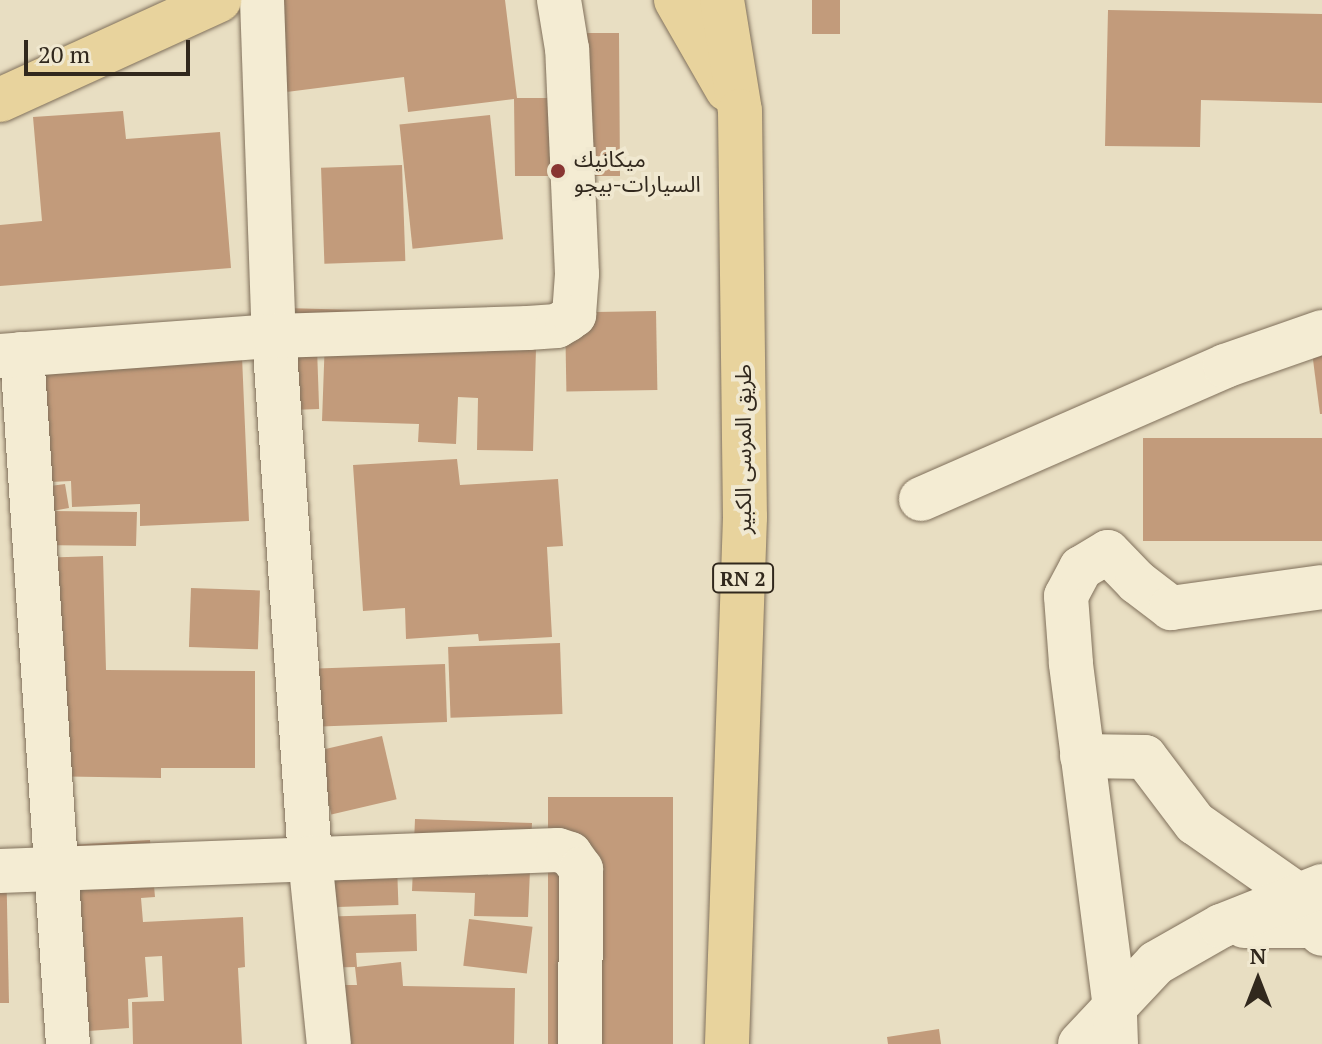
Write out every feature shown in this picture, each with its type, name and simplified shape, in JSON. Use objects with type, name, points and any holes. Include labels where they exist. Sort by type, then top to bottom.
[{"type":"main road","points":[[0,100],[219,0]]},
{"type":"main road","name":"RN 2","points":[[676,0],[740,111]]},
{"type":"main road","name":"طريق المرسى الكبير","points":[[722,0],[740,111],[745,517],[727,1044]]},
{"type":"street","points":[[262,0],[274,336],[310,858],[329,1044]]},
{"type":"street","points":[[68,1044],[11,355],[274,336],[557,326],[574,315],[577,274],[567,49],[559,0]]},
{"type":"street","points":[[921,499],[1225,366],[1322,332]]},
{"type":"street","points":[[1116,1026],[1082,756],[1066,596],[1081,568],[1108,552],[1137,582],[1171,608],[1322,587]]},
{"type":"street","points":[[1082,756],[1145,757],[1195,823],[1310,891]]},
{"type":"street","points":[[0,871],[528,850],[570,854],[581,869],[580,1044]]},
{"type":"street","points":[[1080,1044],[1116,1026],[1156,963],[1221,926],[1310,891]]},
{"type":"street","points":[[1221,926],[1314,926],[1322,934]]},
{"type":"building","points":[[259,0],[505,0],[517,98],[559,98],[558,33],[619,33],[620,176],[515,176],[514,99],[408,112],[404,77],[271,94]]},
{"type":"building","points":[[812,0],[840,0],[840,34],[812,34]]},
{"type":"building","points":[[1108,10],[1322,14],[1322,103],[1201,100],[1200,147],[1105,146]]},
{"type":"building","points":[[123,111],[126,139],[220,132],[231,268],[0,286],[0,225],[42,221],[33,117]]},
{"type":"building","points":[[490,115],[503,239],[413,249],[399,125]]},
{"type":"building","points":[[402,165],[405,261],[324,264],[321,168]]},
{"type":"building","points":[[285,308],[537,315],[533,451],[477,450],[478,398],[458,397],[456,444],[418,442],[419,424],[322,421],[325,338]]},
{"type":"building","points":[[656,311],[657,390],[566,392],[565,313]]},
{"type":"building","points":[[241,333],[249,521],[140,526],[140,504],[72,507],[71,481],[30,483],[24,342]]},
{"type":"building","points":[[317,348],[319,409],[277,410],[275,349]]},
{"type":"building","points":[[1322,351],[1322,414],[1320,414],[1312,352]]},
{"type":"building","points":[[1143,438],[1322,438],[1322,541],[1143,541]]},
{"type":"building","points":[[457,459],[460,485],[558,479],[563,546],[547,547],[552,637],[479,641],[478,634],[406,639],[405,608],[363,611],[353,465]]},
{"type":"building","points":[[65,484],[69,508],[52,511],[137,512],[136,546],[31,545],[43,487]]},
{"type":"building","points":[[103,556],[106,670],[255,671],[255,768],[161,768],[161,778],[36,776],[32,558]]},
{"type":"building","points":[[191,588],[260,590],[258,649],[189,647]]},
{"type":"building","points":[[560,643],[562,714],[451,718],[448,647]]},
{"type":"building","points":[[445,664],[447,722],[320,726],[318,668]]},
{"type":"building","points":[[382,736],[397,799],[331,814],[317,751]]},
{"type":"building","points":[[548,797],[673,797],[673,1044],[548,1044]]},
{"type":"building","points":[[415,819],[532,823],[528,917],[474,916],[475,893],[412,891]]},
{"type":"building","points":[[396,836],[398,905],[322,908],[320,839]]},
{"type":"building","points":[[150,840],[155,897],[141,898],[143,922],[243,917],[245,967],[238,968],[242,1044],[133,1044],[132,1002],[164,1001],[162,956],[145,957],[148,997],[128,999],[129,1028],[75,1032],[38,847]]},
{"type":"building","points":[[0,855],[6,855],[9,1003],[0,1003]]},
{"type":"building","points":[[416,914],[417,951],[356,953],[357,967],[401,962],[403,986],[515,988],[514,1044],[316,1044],[316,985],[357,985],[355,967],[316,968],[315,917]]},
{"type":"building","points":[[469,919],[533,927],[527,973],[463,966]]},
{"type":"building","points":[[939,1029],[941,1044],[888,1044],[887,1037]]},
{"type":"place","name":"ميكانيك السيارات-بيجو","points":[[558,171]]}]
